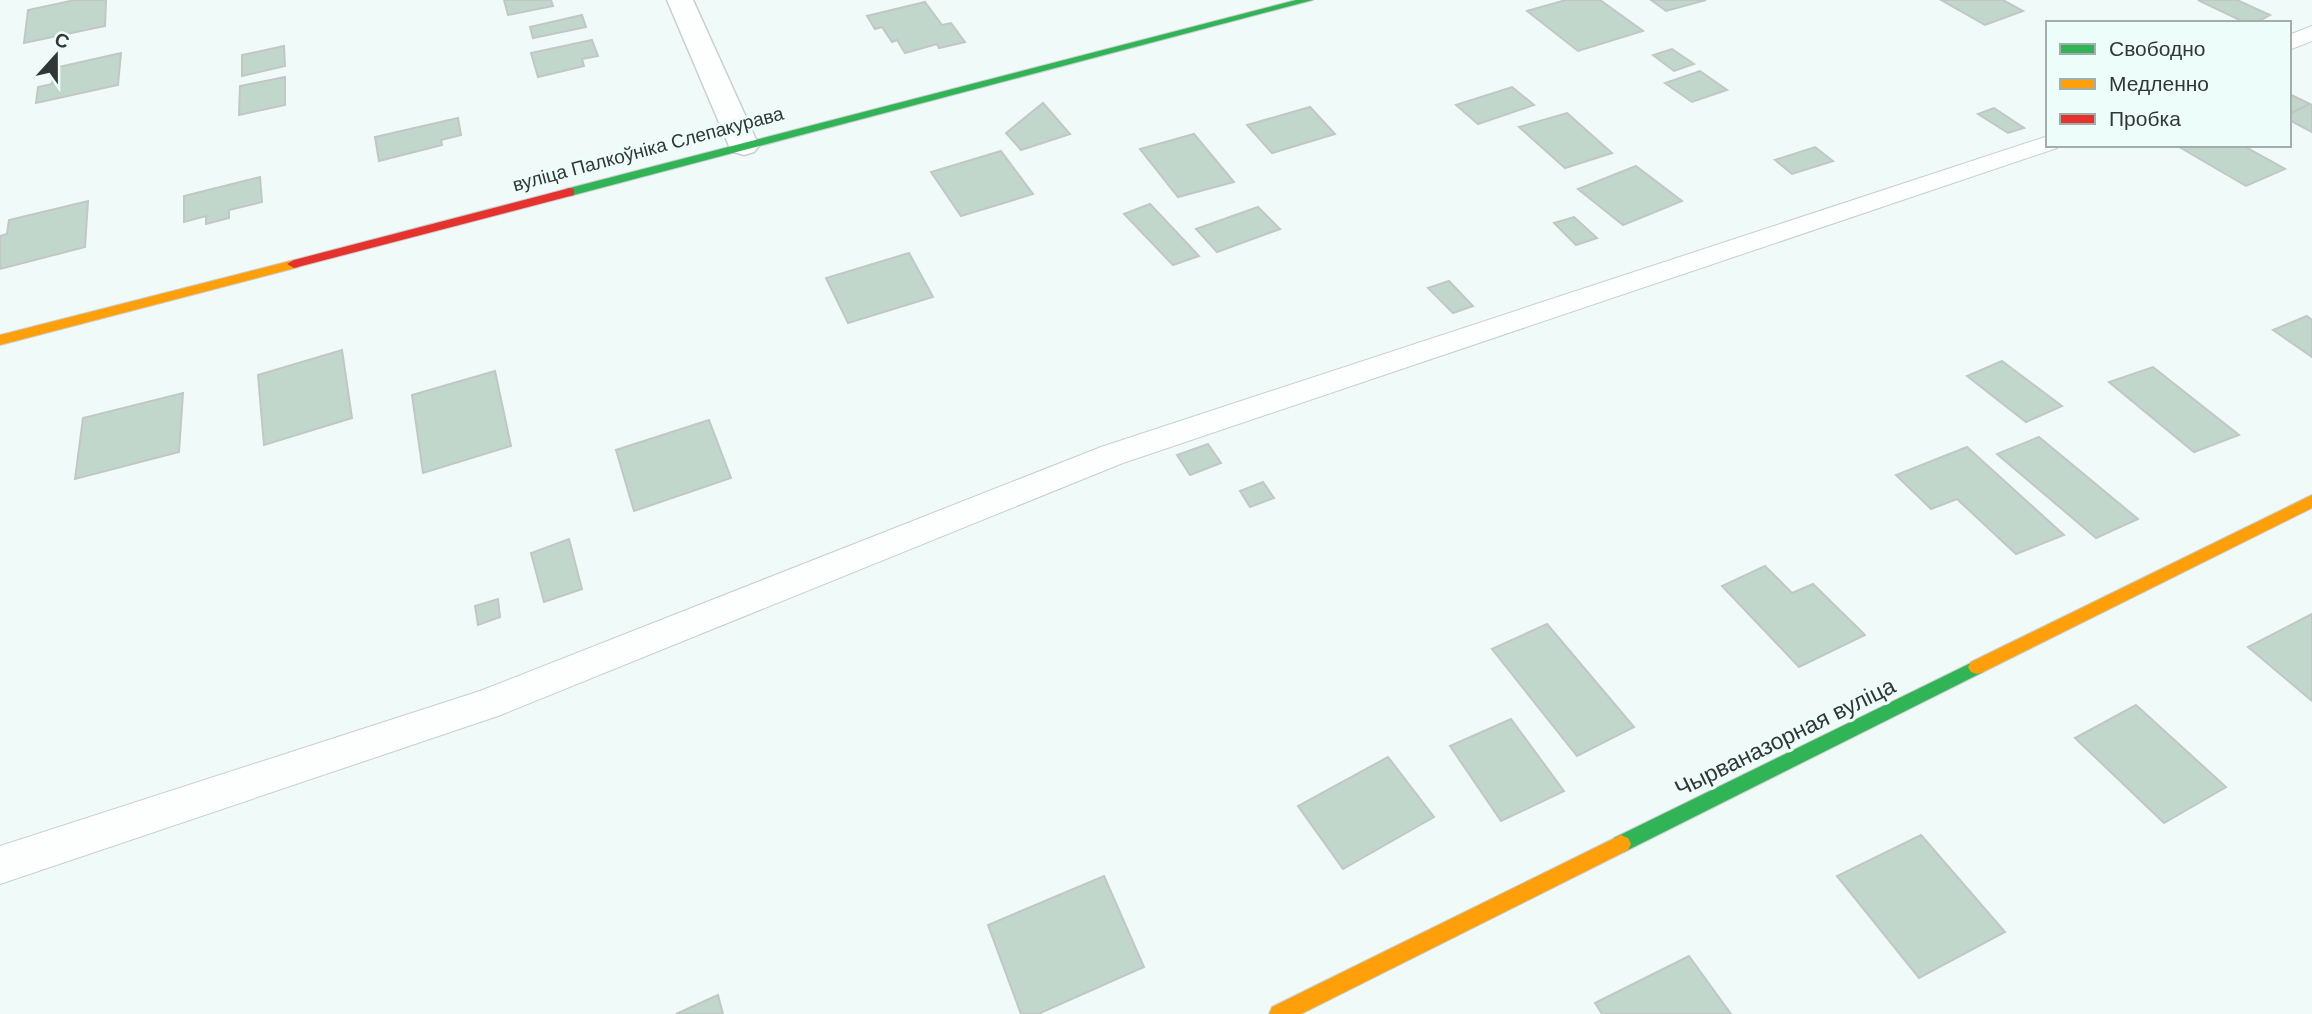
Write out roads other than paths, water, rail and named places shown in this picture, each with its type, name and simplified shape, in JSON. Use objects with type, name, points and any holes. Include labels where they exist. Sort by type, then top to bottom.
[{"type":"street","points":[[680,0],[744,146]]},
{"type":"street","name":"вуліца Палкоўніка Слепакурава","points":[[0,340],[1308,0]]},
{"type":"street","name":"Чырваназорная вуліца","points":[[1279,1014],[2312,501]]},
{"type":"lane","points":[[2291,42],[2312,33]]},
{"type":"lane","points":[[0,865],[485,705],[1112,455],[2046,144]]}]
